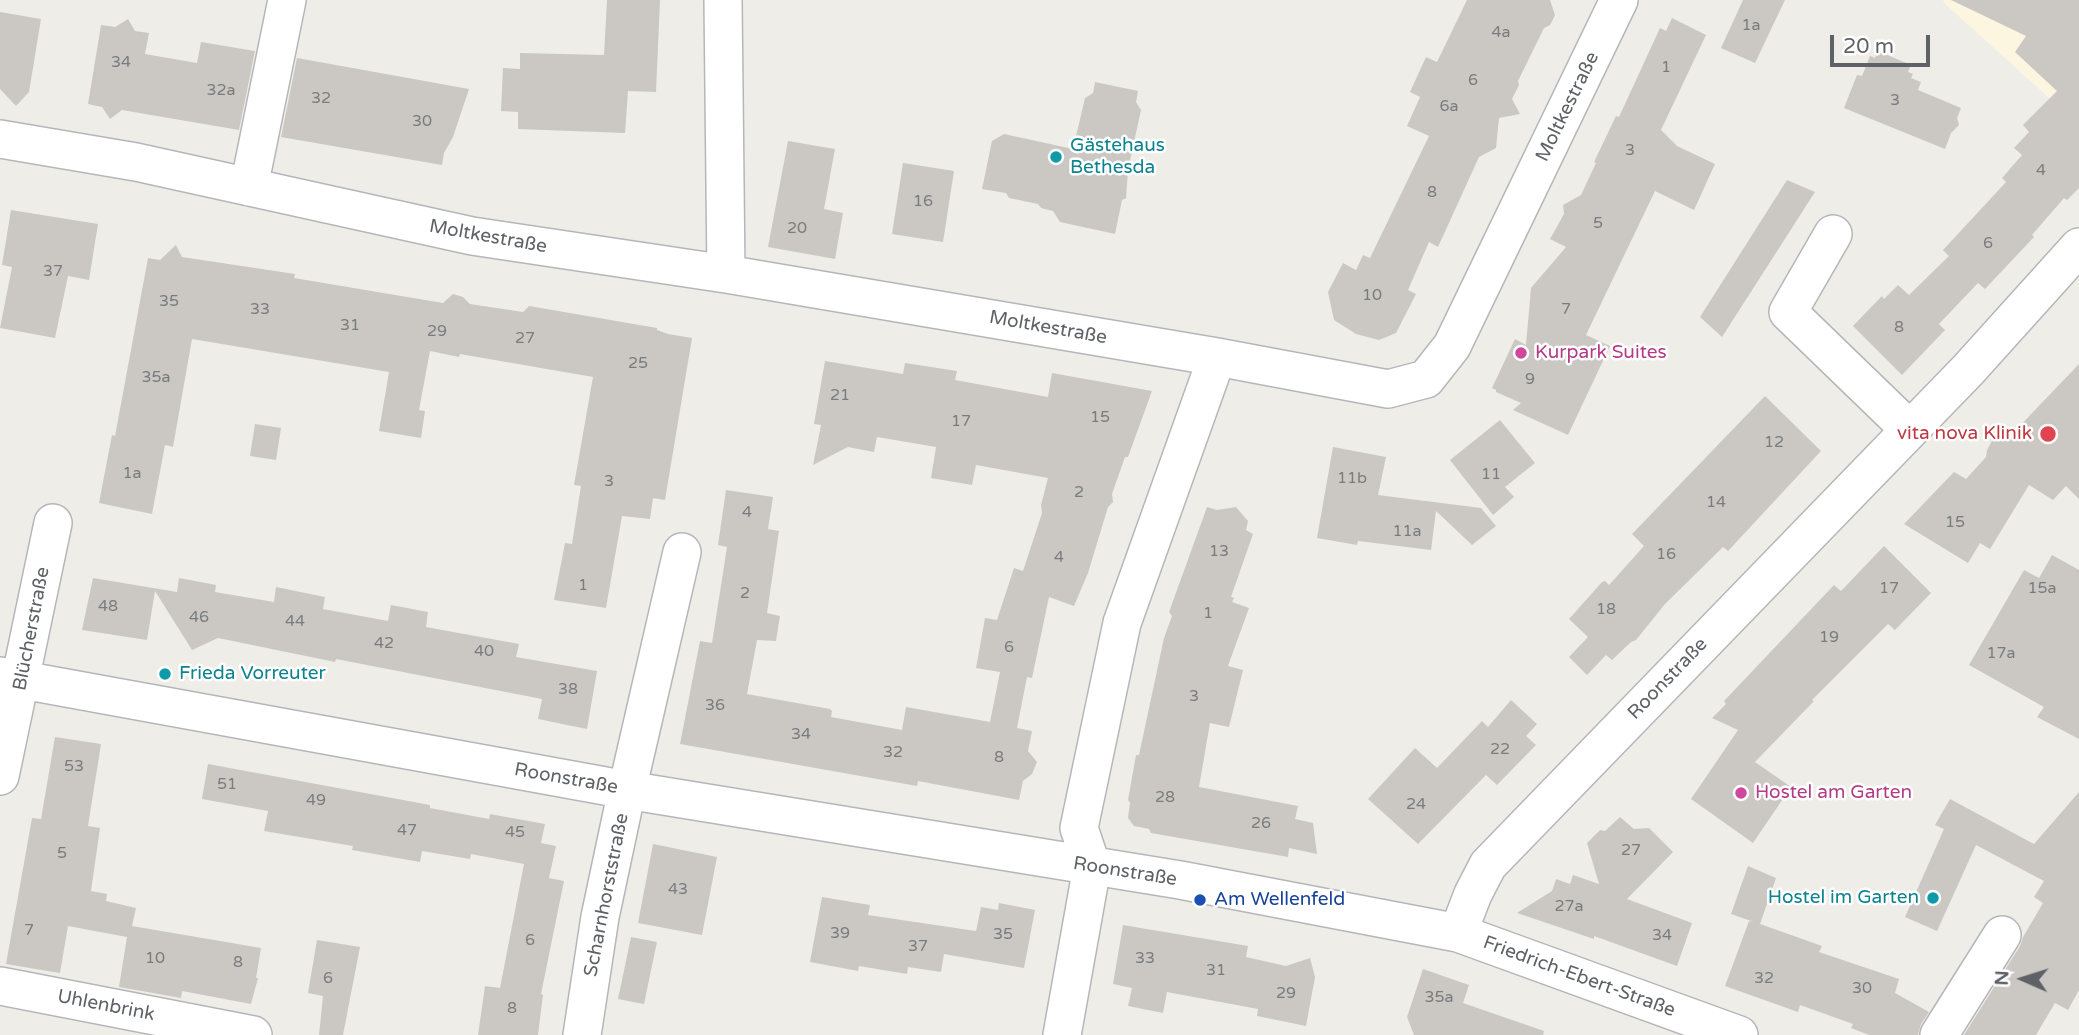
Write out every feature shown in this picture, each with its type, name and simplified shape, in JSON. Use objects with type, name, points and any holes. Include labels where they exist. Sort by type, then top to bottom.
[{"type":"street","points":[[249,187],[287,0]]},
{"type":"street","points":[[723,0],[726,274]]},
{"type":"street","name":"Moltkestraße","points":[[0,139],[136,162],[472,236],[726,274],[1217,357],[1388,389],[1426,379],[1452,346],[1619,0]]},
{"type":"street","points":[[1833,234],[1788,312],[1910,430]]},
{"type":"street","name":"Roonstraße","points":[[11,678],[627,790],[1180,880],[1458,933],[1488,865],[1968,370],[2079,247]]},
{"type":"street","points":[[1062,1035],[1092,867],[1079,828],[1122,623],[1217,357]]},
{"type":"street","name":"Blücherstraße","points":[[0,776],[11,678],[53,523]]},
{"type":"street","name":"Scharnhorststraße","points":[[582,1035],[600,917],[682,552]]},
{"type":"street","name":"Friedrich-Ebert-Straße","points":[[1458,933],[1739,1035]]},
{"type":"street","points":[[1940,1035],[2001,935]]},
{"type":"street","name":"Uhlenbrink","points":[[0,986],[253,1035]]},
{"type":"shaded area","points":[[2079,0],[2079,125],[1943,2]]},
{"type":"building","points":[[607,0],[660,0],[656,92],[628,91],[625,133],[518,129],[518,112],[501,111],[503,68],[520,69],[520,53],[604,55]]},
{"type":"building","points":[[1467,0],[1550,0],[1555,15],[1550,25],[1544,28],[1518,81],[1519,85],[1512,99],[1520,114],[1499,118],[1496,148],[1479,157],[1438,247],[1429,242],[1408,290],[1416,294],[1396,333],[1379,340],[1356,334],[1334,320],[1328,292],[1343,263],[1356,270],[1363,255],[1370,258],[1429,136],[1407,126],[1420,97],[1410,92],[1426,57],[1437,62]]},
{"type":"building","points":[[1743,0],[1785,0],[1755,63],[1721,48]]},
{"type":"building","points":[[1951,0],[2079,0],[2079,188],[2067,200],[2064,198],[2032,235],[2034,237],[1985,289],[1978,283],[1939,324],[1945,330],[1902,375],[1853,326],[1882,296],[1884,299],[1898,285],[1909,295],[1949,256],[1943,250],[2006,182],[2002,178],[2022,155],[2014,148],[2029,132],[2023,125],[2057,91],[2015,52],[2026,36]]},
{"type":"building","points":[[0,12],[41,19],[29,92],[16,106],[0,89]]},
{"type":"building","points":[[1672,18],[1706,35],[1661,130],[1677,146],[1715,164],[1694,210],[1655,191],[1586,335],[1610,346],[1568,435],[1513,410],[1521,403],[1492,388],[1515,339],[1526,345],[1531,288],[1566,247],[1550,239],[1564,214],[1563,205],[1581,195],[1596,163],[1594,162],[1616,116],[1619,117],[1660,28],[1666,31]]},
{"type":"building","points":[[128,19],[135,31],[149,33],[145,54],[197,63],[201,42],[255,51],[239,130],[122,110],[110,119],[102,107],[88,104],[101,25],[115,27]]},
{"type":"building","points":[[1878,51],[1911,65],[1908,72],[1913,74],[1911,78],[1921,82],[1918,90],[1961,108],[1957,118],[1959,125],[1951,133],[1945,149],[1844,108],[1857,75],[1862,76],[1870,56],[1875,58]]},
{"type":"building","points":[[297,58],[469,89],[453,137],[444,153],[442,165],[281,137]]},
{"type":"building","name":"Gästehaus Bethesda","points":[[1095,82],[1138,91],[1136,102],[1141,110],[1128,170],[1126,198],[1122,200],[1115,234],[1060,222],[1053,211],[1041,208],[1038,204],[1009,198],[1006,193],[982,189],[992,141],[1004,134],[1073,149],[1085,98],[1093,93]]},
{"type":"building","points":[[788,141],[835,149],[824,209],[843,213],[835,259],[768,247]]},
{"type":"building","points":[[903,163],[954,171],[943,242],[892,234]]},
{"type":"building","points":[[1787,180],[1815,192],[1722,337],[1700,317]]},
{"type":"building","points":[[11,210],[98,224],[89,280],[68,276],[55,338],[0,328],[12,267],[2,265]]},
{"type":"building","points":[[176,245],[182,257],[295,274],[294,278],[443,303],[453,294],[463,297],[470,304],[523,312],[529,306],[657,328],[668,334],[692,338],[665,500],[653,498],[650,519],[622,516],[606,608],[554,600],[565,543],[572,544],[581,486],[574,485],[593,377],[430,351],[419,410],[425,411],[421,438],[379,431],[389,372],[192,339],[173,447],[165,445],[152,514],[99,503],[112,435],[115,436],[148,258],[160,260]]},
{"type":"building","points":[[825,361],[903,374],[905,363],[957,371],[955,380],[1048,397],[1052,373],[1152,391],[1128,457],[1125,457],[1112,494],[1113,502],[1108,507],[1088,573],[1074,606],[1049,597],[1032,678],[1027,677],[1017,728],[1032,731],[1028,751],[1037,762],[1032,774],[1023,781],[1019,800],[918,781],[917,786],[680,744],[700,641],[712,643],[727,547],[718,545],[726,490],[773,497],[768,529],[779,531],[767,613],[780,616],[776,641],[757,640],[747,694],[830,709],[831,717],[902,730],[906,707],[990,722],[1000,672],[976,668],[985,618],[997,620],[1014,568],[1023,571],[1042,513],[1041,505],[1048,478],[976,465],[972,485],[931,478],[936,447],[877,437],[874,452],[848,447],[813,465],[821,425],[814,424]]},
{"type":"building","points":[[2079,364],[2079,499],[2066,486],[2053,500],[2029,485],[1990,549],[1980,543],[1968,563],[1904,524],[1954,472],[1966,479],[1986,457],[1992,441],[2009,429],[2013,433]]},
{"type":"building","points":[[1765,396],[1821,451],[1728,551],[1723,547],[1665,604],[1636,640],[1612,660],[1606,655],[1587,675],[1569,657],[1588,637],[1569,619],[1602,582],[1605,581],[1609,585],[1644,546],[1632,534]]},
{"type":"building","points":[[1500,420],[1535,463],[1505,487],[1514,497],[1493,515],[1450,460]]},
{"type":"building","points":[[255,424],[281,428],[276,460],[250,456]]},
{"type":"building","points":[[1333,447],[1386,457],[1378,495],[1481,508],[1496,526],[1472,545],[1436,511],[1431,550],[1358,541],[1357,545],[1317,538]]},
{"type":"building","points":[[1207,507],[1217,510],[1236,507],[1248,521],[1246,530],[1253,534],[1231,597],[1234,598],[1232,602],[1249,608],[1228,666],[1243,670],[1229,727],[1210,723],[1199,787],[1298,806],[1295,819],[1313,823],[1317,854],[1289,848],[1288,857],[1151,833],[1149,829],[1134,826],[1128,818],[1128,800],[1136,755],[1139,755],[1164,638],[1172,616],[1169,612]]},
{"type":"building","points":[[1884,546],[1931,593],[1895,630],[1888,624],[1755,762],[1791,787],[1753,843],[1691,799],[1738,730],[1712,718],[1726,704],[1724,701],[1834,585],[1841,591]]},
{"type":"building","points":[[2052,555],[2079,570],[2079,739],[2037,717],[2044,707],[1969,665],[2024,570],[2039,578]]},
{"type":"building","points":[[93,578],[177,592],[179,578],[216,585],[215,592],[274,602],[276,587],[325,597],[323,609],[388,621],[391,605],[428,612],[426,627],[519,644],[516,657],[597,671],[587,729],[538,719],[542,699],[218,638],[192,650],[155,591],[147,640],[82,630]]},
{"type":"building","points":[[1511,700],[1537,724],[1526,736],[1536,745],[1497,785],[1486,775],[1418,844],[1368,799],[1415,748],[1437,768],[1482,721],[1488,727]]},
{"type":"building","points":[[55,737],[101,744],[88,826],[100,828],[91,891],[107,894],[106,901],[136,908],[132,926],[261,948],[258,978],[251,1004],[182,991],[181,998],[119,987],[127,937],[68,926],[60,973],[6,964],[32,818],[41,819]]},
{"type":"building","points":[[208,764],[430,805],[430,808],[489,819],[490,814],[545,824],[541,843],[556,846],[549,878],[564,881],[541,994],[538,1035],[478,1035],[485,986],[500,988],[524,864],[471,854],[470,859],[422,851],[420,862],[352,850],[353,846],[264,831],[268,811],[202,799]]},
{"type":"building","points":[[2079,792],[2079,990],[2068,1010],[2055,1003],[2036,1035],[1964,1035],[2020,946],[2043,903],[2034,897],[2044,881],[1976,845],[1937,931],[1905,917],[1944,829],[1935,825],[1950,799],[2034,844]]},
{"type":"building","points":[[1620,817],[1634,829],[1649,828],[1673,852],[1627,899],[1692,923],[1677,966],[1594,936],[1594,939],[1517,913],[1552,891],[1556,879],[1570,884],[1573,875],[1599,884],[1587,843],[1600,830],[1605,831]]},
{"type":"building","points":[[653,844],[717,857],[702,935],[638,923]]},
{"type":"building","points":[[1748,866],[1776,878],[1760,924],[1822,946],[1819,952],[1899,979],[1895,993],[1929,1012],[1918,1035],[1869,1035],[1851,1028],[1853,1024],[1800,1005],[1798,1012],[1725,986],[1749,921],[1754,922],[1731,914]]},
{"type":"building","points":[[822,897],[870,905],[868,915],[976,931],[981,907],[998,910],[999,903],[1035,910],[1024,968],[944,954],[941,972],[908,967],[907,974],[859,966],[858,971],[810,962]]},
{"type":"building","points":[[1123,925],[1248,946],[1246,957],[1286,966],[1310,958],[1315,977],[1306,1026],[1257,1016],[1258,1009],[1167,992],[1163,1013],[1128,1006],[1132,988],[1113,984]]},
{"type":"building","points":[[631,937],[657,942],[644,1004],[618,999]]},
{"type":"building","points":[[317,940],[360,947],[343,1035],[319,1035],[323,996],[308,993]]},
{"type":"building","points":[[1423,969],[1469,985],[1463,1003],[1544,1031],[1543,1035],[1414,1035],[1407,1017]]},
{"type":"place","name":"Gästehaus Bethesda","points":[[1056,157]]},
{"type":"place","name":"Kurpark Suites","points":[[1521,353]]},
{"type":"place","name":"vita nova Klinik","points":[[2048,434]]},
{"type":"place","name":"Frieda Vorreuter","points":[[165,674]]},
{"type":"place","name":"Hostel am Garten","points":[[1741,793]]},
{"type":"place","name":"Hostel im Garten","points":[[1933,898]]},
{"type":"place","name":"Am Wellenfeld","points":[[1200,900]]}]
